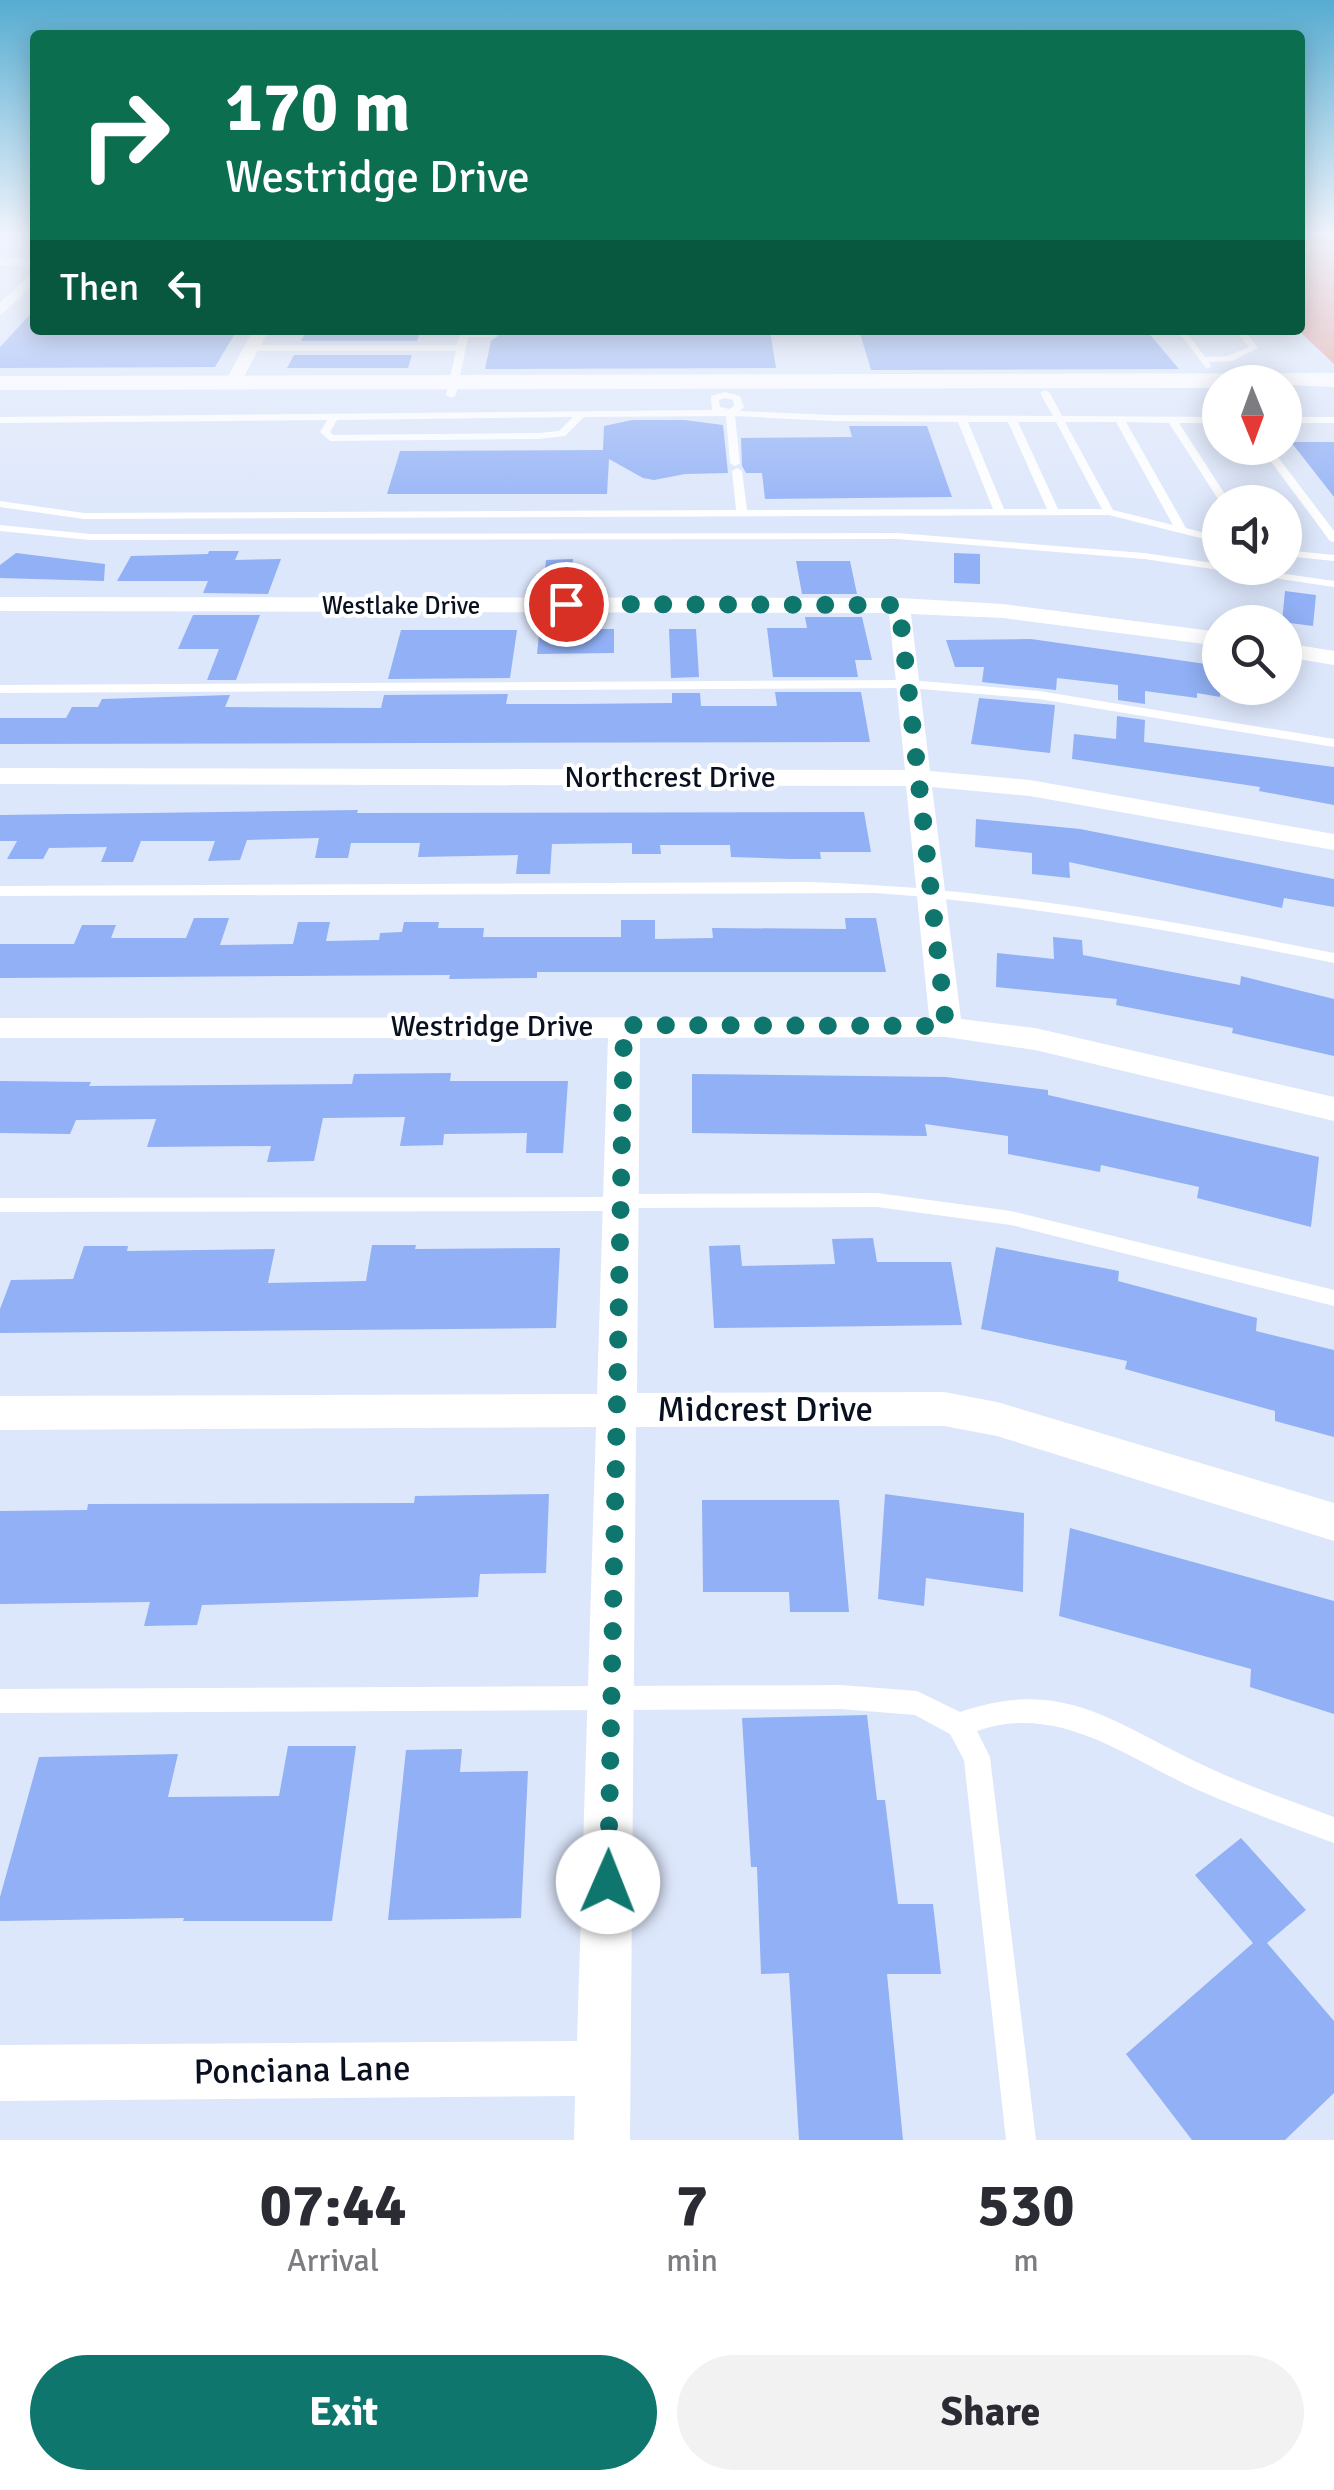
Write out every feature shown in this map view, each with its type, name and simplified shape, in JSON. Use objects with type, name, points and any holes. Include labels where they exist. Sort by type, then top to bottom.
[{"type":"main road","points":[[1302,381],[1334,380]]},
{"type":"main road","points":[[1302,381],[1334,380]]},
{"type":"main road","points":[[1,385],[233,382],[724,396],[1045,393],[1202,384]]},
{"type":"main road","points":[[724,396],[1202,383]]},
{"type":"main road","points":[[1,385],[452,389]]},
{"type":"main road","points":[[1302,392],[1334,392]]},
{"type":"street","points":[[233,382],[258,335]]},
{"type":"street","name":"Westlake Drive","points":[[0,604],[899,605],[1113,623],[1202,637]]},
{"type":"street","points":[[899,605],[946,1026]]},
{"type":"street","points":[[1302,653],[1334,658]]},
{"type":"street","name":"Northcrest Drive","points":[[0,776],[917,778],[1030,788],[1334,842]]},
{"type":"street","points":[[602,2140],[624,1025]]},
{"type":"street","name":"Westridge Drive","points":[[0,1028],[946,1026],[1035,1038],[1334,1109]]},
{"type":"street","name":"Midcrest Drive","points":[[0,1413],[944,1409],[997,1419],[1334,1522]]},
{"type":"street","name":"Ponciana Lane","points":[[0,2073],[604,2068]]},
{"type":"lane","points":[[357,348],[362,335]]},
{"type":"lane","points":[[452,389],[463,335]]},
{"type":"lane","points":[[1183,335],[1203,365]]},
{"type":"lane","points":[[1224,365],[1228,358],[1254,348],[1242,335]]},
{"type":"lane","points":[[251,348],[460,348]]},
{"type":"lane","points":[[1045,393],[1109,512]]},
{"type":"lane","points":[[724,396],[742,513]]},
{"type":"lane","points":[[0,420],[583,413],[724,396],[962,419],[1202,420]]},
{"type":"lane","points":[[334,418],[325,432],[330,438],[540,436],[562,434],[583,413]]},
{"type":"lane","points":[[962,419],[1000,513]]},
{"type":"lane","points":[[1012,419],[1054,512]]},
{"type":"lane","points":[[1119,420],[1182,531]]},
{"type":"lane","points":[[1172,420],[1214,485]]},
{"type":"lane","points":[[1302,420],[1334,420]]},
{"type":"lane","points":[[1279,465],[1334,538]]},
{"type":"lane","points":[[0,504],[84,516],[1109,512],[1202,536]]},
{"type":"lane","points":[[0,528],[90,537],[896,536],[1130,554],[1334,584]]},
{"type":"lane","points":[[1302,555],[1334,558]]},
{"type":"lane","points":[[0,689],[910,684],[1057,697],[1334,743]]},
{"type":"lane","points":[[0,892],[808,887],[930,890],[1062,906],[1334,958]]},
{"type":"lane","points":[[0,1205],[877,1200],[973,1213],[1137,1248],[1334,1298]]},
{"type":"lane","points":[[0,1701],[611,1695],[917,1703],[959,1725],[977,1757],[1021,2140]]},
{"type":"lane","points":[[959,1725],[1000,1710],[1071,1714],[1107,1728],[1189,1773],[1334,1830]]},
{"type":"shaded area","points":[[1305,333],[1334,333],[1334,364],[1303,335]]},
{"type":"building","points":[[13,333],[234,335],[215,367],[0,368],[0,347]]},
{"type":"building","points":[[304,335],[419,335],[417,341],[301,341]]},
{"type":"building","points":[[500,335],[771,335],[776,368],[485,369],[491,341]]},
{"type":"building","points":[[860,335],[1150,335],[1179,369],[871,370]]},
{"type":"building","points":[[294,355],[412,355],[408,368],[287,368]]},
{"type":"building","points":[[632,420],[723,425],[728,473],[685,474],[654,480],[609,459],[607,494],[387,494],[400,451],[603,450],[604,426]]},
{"type":"building","points":[[849,426],[927,426],[952,497],[765,499],[762,473],[746,473],[742,466],[741,438],[852,437]]},
{"type":"building","points":[[1302,442],[1334,442],[1334,497],[1302,456]]},
{"type":"building","points":[[239,551],[235,560],[281,559],[268,594],[203,593],[208,581],[117,581],[131,556]]},
{"type":"building","points":[[16,553],[105,564],[104,581],[0,578],[0,565]]},
{"type":"building","points":[[954,553],[980,554],[980,584],[954,583]]},
{"type":"building","points":[[573,559],[571,594],[543,594],[546,560]]},
{"type":"building","points":[[796,561],[850,561],[857,594],[802,594]]},
{"type":"building","points":[[1285,591],[1316,595],[1313,626],[1302,625],[1302,605],[1284,605]]},
{"type":"building","points":[[193,615],[260,615],[236,680],[207,680],[219,649],[178,649]]},
{"type":"building","points":[[541,616],[570,616],[569,629],[614,629],[614,653],[537,654]]},
{"type":"building","points":[[805,617],[862,617],[872,660],[855,660],[858,677],[773,677],[767,628],[807,628]]},
{"type":"building","points":[[669,629],[696,629],[699,677],[671,678]]},
{"type":"building","points":[[401,630],[517,630],[510,678],[388,679]]},
{"type":"building","points":[[1031,639],[1202,663],[1202,694],[1197,693],[1197,698],[1145,691],[1145,704],[1118,700],[1118,685],[1057,678],[1056,690],[982,682],[984,667],[955,667],[946,640]]},
{"type":"building","points":[[775,692],[861,692],[870,742],[0,744],[0,718],[66,718],[72,707],[98,707],[102,699],[230,695],[225,707],[381,708],[384,695],[508,694],[506,704],[576,704],[672,703],[672,693],[700,693],[701,706],[777,706]]},
{"type":"building","points":[[979,698],[1055,705],[1050,753],[971,744]]},
{"type":"building","points":[[1117,716],[1145,720],[1144,742],[1334,767],[1334,805],[1259,791],[1260,787],[1072,759],[1074,734],[1116,739]]},
{"type":"building","points":[[358,810],[357,813],[864,812],[871,852],[820,852],[821,859],[790,859],[731,857],[730,845],[660,845],[661,854],[632,854],[632,843],[552,844],[550,874],[516,874],[518,855],[418,857],[420,843],[351,843],[348,858],[315,858],[319,838],[247,840],[240,860],[208,861],[215,841],[141,841],[133,862],[101,862],[107,847],[49,848],[43,859],[7,859],[17,841],[0,841],[0,815]]},
{"type":"building","points":[[976,819],[1080,829],[1334,879],[1334,907],[1284,898],[1282,908],[1069,862],[1070,878],[1032,874],[1032,853],[975,847]]},
{"type":"building","points":[[194,918],[229,918],[220,945],[293,944],[298,922],[330,922],[326,941],[379,940],[380,933],[402,932],[404,922],[439,922],[438,928],[484,928],[483,937],[621,937],[621,920],[655,920],[655,939],[713,938],[712,928],[846,929],[845,918],[876,918],[886,972],[537,972],[537,978],[449,979],[450,975],[0,978],[0,944],[74,944],[82,925],[116,925],[111,938],[186,938]]},
{"type":"building","points":[[1053,937],[1082,940],[1083,955],[1240,985],[1241,976],[1334,999],[1334,1056],[1232,1033],[1233,1028],[1116,1005],[1117,999],[996,987],[997,953],[1054,959]]},
{"type":"building","points":[[451,1073],[450,1081],[568,1081],[563,1153],[526,1153],[527,1133],[444,1134],[443,1145],[400,1146],[405,1117],[323,1118],[314,1161],[267,1162],[271,1146],[147,1147],[156,1119],[76,1120],[70,1134],[0,1133],[0,1081],[91,1082],[89,1086],[352,1084],[354,1074]]},
{"type":"building","points":[[692,1074],[946,1077],[1048,1090],[1048,1095],[1319,1157],[1311,1227],[1197,1198],[1199,1187],[1101,1165],[1100,1172],[1008,1154],[1008,1136],[925,1124],[927,1136],[692,1133]]},
{"type":"building","points":[[873,1238],[877,1262],[951,1262],[962,1325],[714,1328],[709,1246],[740,1245],[742,1266],[835,1264],[832,1239]]},
{"type":"building","points":[[372,1245],[416,1245],[415,1249],[560,1248],[556,1328],[0,1333],[0,1309],[11,1280],[73,1279],[84,1246],[128,1246],[127,1251],[275,1249],[268,1283],[366,1281]]},
{"type":"building","points":[[996,1247],[1119,1271],[1118,1281],[1257,1318],[1256,1331],[1334,1350],[1334,1437],[1275,1421],[1275,1411],[1125,1369],[1127,1361],[981,1329]]},
{"type":"building","points":[[549,1494],[546,1573],[480,1574],[478,1597],[202,1605],[197,1625],[144,1626],[150,1602],[0,1604],[0,1511],[87,1510],[88,1504],[414,1503],[415,1496]]},
{"type":"building","points":[[885,1494],[1024,1513],[1023,1592],[926,1578],[924,1606],[878,1599]]},
{"type":"building","points":[[702,1500],[839,1500],[849,1612],[790,1612],[789,1592],[703,1592]]},
{"type":"building","points":[[1070,1528],[1334,1601],[1334,1714],[1250,1687],[1251,1669],[1059,1616]]},
{"type":"building","points":[[867,1715],[877,1800],[885,1800],[898,1904],[933,1904],[941,1974],[887,1974],[903,2140],[799,2140],[789,1973],[761,1974],[757,1867],[751,1867],[742,1718]]},
{"type":"building","points":[[288,1746],[356,1746],[332,1921],[0,1921],[0,1897],[39,1757],[178,1754],[168,1797],[279,1796]]},
{"type":"building","points":[[462,1749],[460,1772],[528,1771],[521,1918],[388,1920],[406,1750]]},
{"type":"building","points":[[1241,1838],[1306,1910],[1267,1943],[1334,2021],[1334,2093],[1285,2140],[1192,2140],[1126,2054],[1253,1943],[1195,1875]]},
{"type":"route","points":[[566,604],[899,605],[946,1026],[624,1025],[608,1882]]}]
